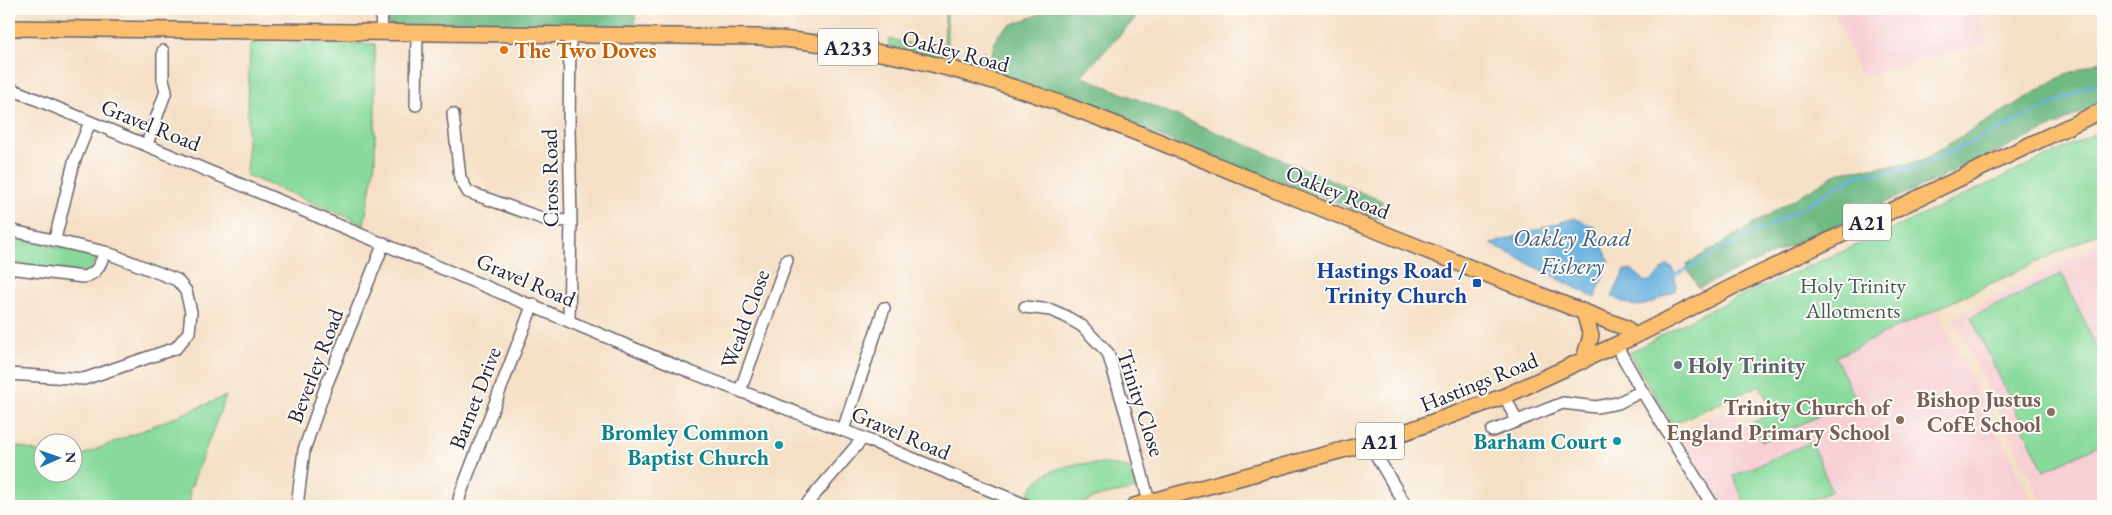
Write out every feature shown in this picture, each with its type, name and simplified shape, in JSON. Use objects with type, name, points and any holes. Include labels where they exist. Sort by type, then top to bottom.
[{"type":"main road","name":"Oakley Road","points":[[9,28],[760,37],[865,50],[986,79],[1059,104],[1449,261],[1626,328],[1633,338]]},
{"type":"main road","name":"A21","points":[[1633,338],[1736,284],[2103,110]]},
{"type":"main road","points":[[1583,361],[1591,336],[1584,312]]},
{"type":"main road","name":"Hastings Road","points":[[1134,506],[1372,443],[1441,421],[1505,396],[1633,338]]},
{"type":"street","points":[[381,33],[382,9]]},
{"type":"street","points":[[416,106],[417,34]]},
{"type":"street","name":"Cross Road","points":[[568,320],[571,221],[570,35]]},
{"type":"street","points":[[147,144],[166,91],[163,79],[163,51]]},
{"type":"street","name":"Gravel Road","points":[[9,88],[740,391],[843,430],[1028,506]]},
{"type":"street","points":[[453,114],[460,178],[468,192],[547,220],[571,221]]},
{"type":"street","points":[[55,239],[74,162],[90,122]]},
{"type":"street","points":[[9,230],[55,239],[105,252],[176,280],[186,291],[191,312],[189,332],[181,344],[176,348],[127,366],[84,379],[9,374]]},
{"type":"street","name":"Beverley Road","points":[[297,506],[304,450],[326,386],[384,243]]},
{"type":"street","points":[[9,268],[84,277],[98,270],[105,252]]},
{"type":"street","name":"Weald Close","points":[[740,391],[787,260]]},
{"type":"street","name":"Barnet Drive","points":[[458,506],[460,495],[484,429],[533,304]]},
{"type":"street","name":"Trinity Close","points":[[1025,306],[1051,310],[1065,316],[1082,326],[1108,353],[1149,502]]},
{"type":"street","points":[[843,430],[884,308]]},
{"type":"street","points":[[1616,346],[1713,506]]},
{"type":"street","points":[[1492,432],[1516,420],[1563,403],[1596,407],[1618,403],[1642,391]]},
{"type":"street","points":[[1505,396],[1516,420]]},
{"type":"street","points":[[806,506],[863,438]]},
{"type":"street","points":[[1372,443],[1376,455],[1406,506]]},
{"type":"shaded area","points":[[1979,9],[1987,44],[1861,76],[1833,10]]},
{"type":"shaded area","name":"Bishop Justus CofE School","points":[[2103,241],[2103,506],[2043,506],[1954,318]]},
{"type":"shaded area","name":"Trinity Church of England Primary School","points":[[1937,310],[2035,506],[1723,506],[1678,432],[1731,408],[1740,427],[1753,422],[1762,441],[1855,398],[1835,357]]},
{"type":"green space","points":[[386,9],[566,9],[635,13],[636,28],[388,25]]},
{"type":"green space","points":[[945,9],[947,9],[947,52],[978,62],[984,51],[981,68],[944,57],[889,46],[889,39],[944,51]]},
{"type":"green space","points":[[1048,9],[1130,9],[1135,19],[1081,76],[1382,201],[1380,219],[992,74],[990,71],[992,53],[1001,32],[1015,23]]},
{"type":"green space","points":[[250,43],[375,44],[375,162],[364,224],[246,175]]},
{"type":"green space","points":[[2103,60],[2103,101],[2058,124],[1698,288],[1686,265],[1839,172],[1919,162],[2062,76]]},
{"type":"green space","name":"Holy Trinity Allotments","points":[[2103,130],[2103,231],[1835,357],[1856,399],[1762,442],[1753,422],[1773,413],[1760,385],[1673,424],[1629,353],[1701,314],[1884,233]]},
{"type":"green space","points":[[10,237],[96,255],[96,260],[85,273],[9,263]]},
{"type":"green space","name":"Bishop Justus CofE School","points":[[2062,274],[2103,361],[2103,443],[2044,471],[1971,317]]},
{"type":"green space","points":[[226,396],[189,492],[191,506],[9,506],[9,444],[32,450],[32,482],[82,482],[82,455]]},
{"type":"green space","points":[[1811,442],[1832,491],[1796,506],[1746,506],[1733,476]]},
{"type":"green space","points":[[1077,464],[1108,464],[1130,469],[1137,486],[1135,489],[1091,499],[1081,506],[1044,506],[1032,502],[1029,493],[1037,481],[1063,467]]},
{"type":"water","name":"Oakley Road Fishery","points":[[1574,218],[1595,227],[1609,261],[1595,298],[1491,244]]},
{"type":"water","name":"Oakley Road Fishery","points":[[1667,265],[1673,268],[1676,283],[1675,291],[1650,303],[1637,306],[1630,305],[1612,296],[1625,270],[1632,270],[1646,282],[1652,280]]},
{"type":"waterway","points":[[1675,275],[1788,216],[1855,176],[1917,168],[2103,80]]},
{"type":"place","name":"The Two Doves","points":[[504,50]]},
{"type":"place","name":"Hastings Road / Trinity Church","points":[[1477,283]]},
{"type":"place","name":"Holy Trinity","points":[[1678,365]]},
{"type":"place","name":"Bishop Justus CofE School","points":[[2051,412]]},
{"type":"place","name":"Trinity Church of England Primary School","points":[[1900,420]]},
{"type":"place","name":"Barham Court","points":[[1617,441]]},
{"type":"place","name":"Bromley Common Baptist Church","points":[[779,445]]}]
